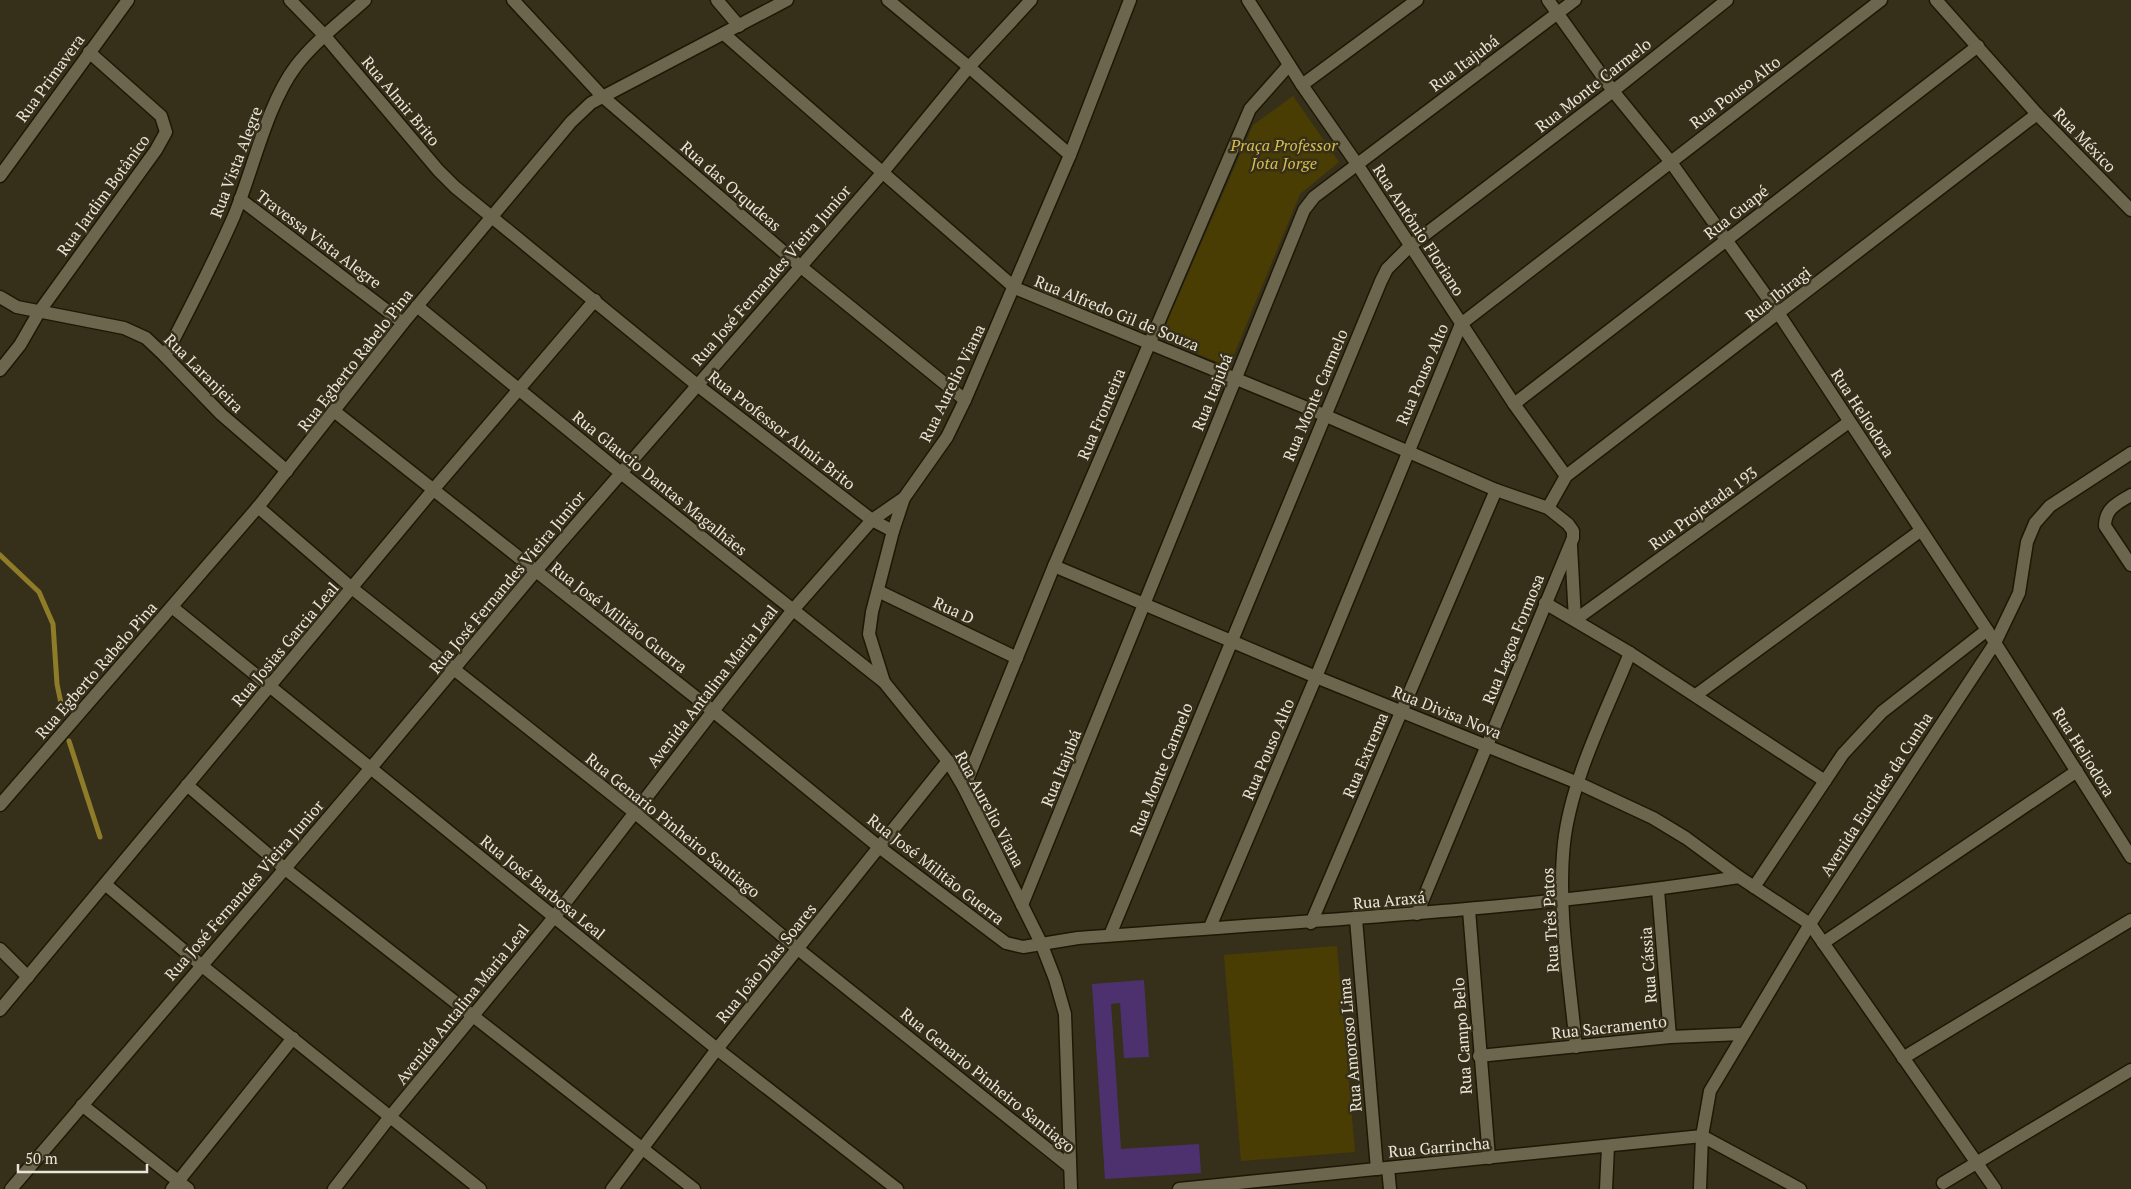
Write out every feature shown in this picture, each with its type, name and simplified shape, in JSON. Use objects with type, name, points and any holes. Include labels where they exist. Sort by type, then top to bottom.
[{"type":"street","name":"Rua Primavera","points":[[0,176],[128,0]]},
{"type":"street","name":"Rua Almir Brito","points":[[290,0],[324,36],[438,170],[492,218]]},
{"type":"street","name":"Rua Vista Alegre","points":[[166,356],[194,301],[240,199],[273,107],[296,66],[324,36],[365,0]]},
{"type":"street","name":"Rua das Orqudeas","points":[[513,0],[602,96],[800,266],[966,400]]},
{"type":"street","points":[[717,0],[739,26]]},
{"type":"street","name":"Rua Egberto Rabelo Pina","points":[[0,805],[258,507],[403,323],[571,122],[591,103],[602,96],[787,0]]},
{"type":"street","points":[[888,0],[969,67],[1070,155]]},
{"type":"street","name":"Rua José Fernandes Vieira Junior","points":[[11,1189],[370,769],[535,572],[883,172],[969,67],[1031,0]]},
{"type":"street","name":"Rua Aurelio Viana","points":[[1071,1189],[1065,1014],[1058,986],[1036,944],[1022,905],[964,788],[948,761],[884,682],[869,634],[872,612],[893,531],[904,498],[947,437],[966,400],[1070,155],[1130,0]]},
{"type":"street","name":"Rua Antônio Floriano","points":[[1248,0],[1302,85],[1357,164],[1514,404],[1566,476]]},
{"type":"street","points":[[1302,85],[1417,0]]},
{"type":"street","name":"Rua Heliodora","points":[[1548,0],[1613,90],[1670,161],[1778,314],[1987,630],[2131,856]]},
{"type":"street","name":"Rua Itajubá","points":[[1022,905],[1304,210],[1314,197],[1575,0]]},
{"type":"street","name":"Rua Monte Carmelo","points":[[1110,935],[1324,415],[1387,269],[1410,246],[1727,0]]},
{"type":"street","name":"Rua Pouso Alto","points":[[1210,927],[1316,677],[1461,324],[1881,0]]},
{"type":"street","points":[[1936,0],[2037,114]]},
{"type":"street","name":"Rua Alfredo Gil de Souza","points":[[724,34],[1015,288],[1324,415],[1496,490],[1548,508],[1568,524],[1573,531],[1571,543]]},
{"type":"street","name":"Rua Guapé","points":[[1514,404],[1978,46]]},
{"type":"street","name":"Rua Jardim Botânico","points":[[0,370],[20,345],[39,312],[156,150],[166,132],[161,116],[89,52]]},
{"type":"street","name":"Rua Fronteira","points":[[964,788],[1054,566],[1148,343],[1250,109],[1289,65]]},
{"type":"street","name":"Rua México","points":[[2037,114],[2131,210]]},
{"type":"street","name":"Rua Ibiragi","points":[[1548,508],[1566,476],[2037,114]]},
{"type":"street","name":"Travessa Vista Alegre","points":[[240,199],[403,323]]},
{"type":"street","name":"Rua Professor Almir Brito","points":[[492,218],[697,385],[872,520],[893,531]]},
{"type":"street","name":"Rua Laranjeira","points":[[0,297],[17,307],[124,328],[146,338],[166,356],[221,414],[287,471]]},
{"type":"street","name":"Rua Josias Garcia Leal","points":[[0,1010],[595,300]]},
{"type":"street","name":"Rua Glaucio Dantas Magalhães","points":[[417,306],[792,611],[884,682]]},
{"type":"street","name":"Rua José Militão Guerra","points":[[334,412],[713,711],[879,847],[1006,943],[1016,946],[1036,944]]},
{"type":"street","name":"Rua Projetada 193","points":[[1575,620],[1849,422]]},
{"type":"street","name":"Avenida Euclides da Cunha","points":[[1700,1189],[1702,1136],[1710,1091],[1742,1034],[1810,924],[1995,643],[2019,593],[2027,542],[2035,523],[2050,506],[2131,453]]},
{"type":"street","name":"Rua Extrema","points":[[1311,923],[1496,490]]},
{"type":"street","points":[[2131,495],[2110,508],[2105,519],[2106,526],[2131,565]]},
{"type":"street","name":"Avenida Antalina Maria Leal","points":[[334,1189],[389,1118],[555,916],[792,611],[872,520],[904,498]]},
{"type":"street","name":"Rua Genario Pinheiro Santiago","points":[[258,507],[353,588],[634,812],[798,949],[1070,1167]]},
{"type":"street","points":[[1696,695],[1920,531]]},
{"type":"street","points":[[1571,543],[1575,620]]},
{"type":"street","name":"Rua Lagoa Formosa","points":[[1416,914],[1571,543]]},
{"type":"street","name":"Rua Divisa Nova","points":[[1054,566],[1316,677],[1578,783],[1653,818],[1686,838],[1739,877],[1810,924]]},
{"type":"street","name":"Rua D","points":[[878,592],[1017,658]]},
{"type":"street","points":[[1545,603],[1630,653],[1825,781]]},
{"type":"street","name":"Rua José Barbosa Leal","points":[[172,607],[718,1049],[897,1189]]},
{"type":"street","points":[[1754,887],[1842,754],[1882,712],[1987,630]]},
{"type":"street","name":"Rua Três Patos","points":[[1576,1047],[1562,899],[1564,841],[1578,783],[1630,653]]},
{"type":"street","name":"Rua João Dias Soares","points":[[612,1189],[718,1049],[948,761]]},
{"type":"street","points":[[1823,943],[2077,771]]},
{"type":"street","points":[[187,785],[284,868],[694,1189]]},
{"type":"street","name":"Rua Araxá","points":[[1036,944],[1110,935],[1210,927],[1311,923],[1469,910],[1658,890],[1739,877]]},
{"type":"street","points":[[105,884],[389,1118],[480,1189]]},
{"type":"street","name":"Rua Cássia","points":[[1658,890],[1670,1037]]},
{"type":"street","name":"Rua Campo Belo","points":[[1469,910],[1488,1158]]},
{"type":"street","name":"Rua Amoroso Lima","points":[[1356,919],[1383,1168],[1390,1189]]},
{"type":"street","points":[[1904,1058],[2131,920]]},
{"type":"street","points":[[1810,924],[1995,1189]]},
{"type":"street","points":[[0,949],[28,977]]},
{"type":"street","name":"Rua Sacramento","points":[[1479,1056],[1670,1037],[1742,1034]]},
{"type":"street","points":[[82,1105],[180,1186],[293,1038]]},
{"type":"street","points":[[1944,1183],[2131,1070]]},
{"type":"street","points":[[1702,1136],[1800,1189]]},
{"type":"street","name":"Rua Garrincha","points":[[1179,1189],[1211,1188],[1383,1168],[1702,1136]]},
{"type":"street","points":[[1606,1189],[1608,1146]]},
{"type":"green space","name":"Praça Professor Jota Jorge","points":[[1293,96],[1339,162],[1300,194],[1229,367],[1160,338],[1253,125]]},
{"type":"green space","points":[[1337,946],[1355,1152],[1241,1161],[1224,955]]},
{"type":"building","points":[[1144,980],[1149,1057],[1124,1058],[1120,1003],[1111,1004],[1121,1149],[1199,1144],[1201,1173],[1105,1179],[1092,984]]},
{"type":"waterway","points":[[0,555],[39,592],[53,624],[57,684],[62,708]]},
{"type":"waterway","points":[[69,741],[100,837]]}]
